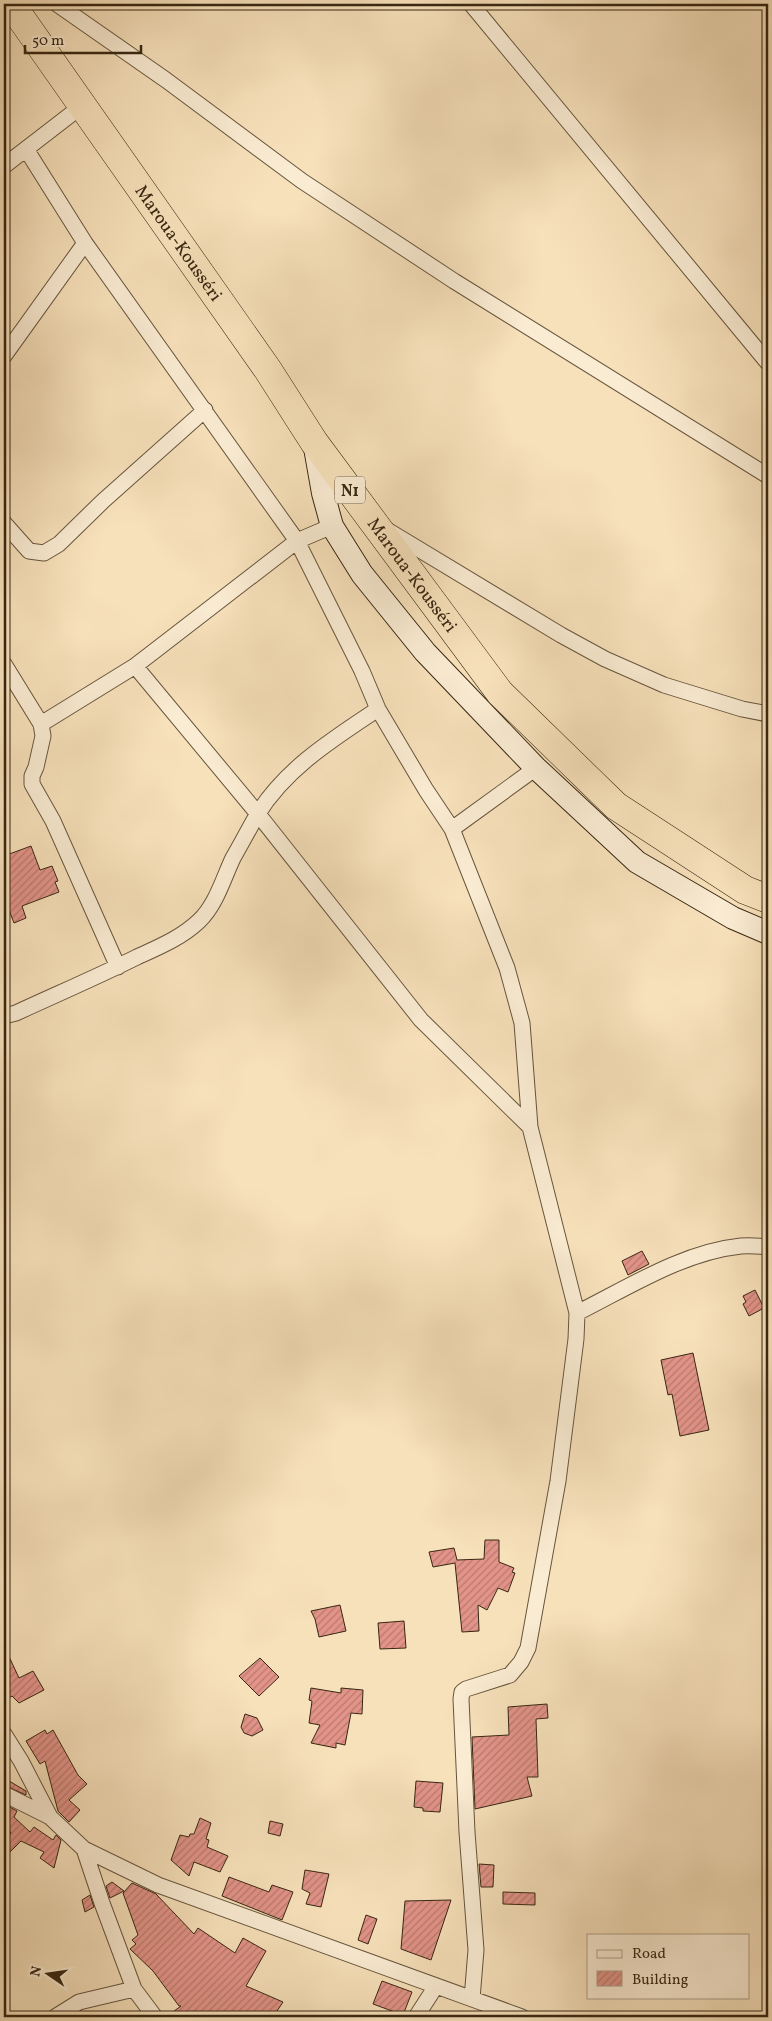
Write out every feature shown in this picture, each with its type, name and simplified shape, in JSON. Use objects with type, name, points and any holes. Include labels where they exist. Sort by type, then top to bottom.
[{"type":"highway","name":"Maroua-Kousséri","points":[[11,4],[268,370],[314,442],[500,693],[616,806],[745,890],[768,899]]},
{"type":"street","points":[[57,4],[166,80],[310,186],[454,282],[768,476]]},
{"type":"street","points":[[471,4],[768,363]]},
{"type":"street","points":[[4,166],[83,106]]},
{"type":"street","points":[[26,150],[85,243],[297,541],[362,671],[378,709],[452,829],[507,968],[520,1013],[530,1127],[577,1313],[576,1339],[558,1482],[528,1648],[521,1662],[510,1675],[462,1692],[467,1832],[476,1950],[472,1999]]},
{"type":"street","points":[[4,356],[85,243]]},
{"type":"street","points":[[4,523],[29,551],[44,553],[59,544],[103,500],[204,410]]},
{"type":"street","points":[[314,442],[323,493],[332,526],[362,574],[425,652],[536,768],[637,862],[733,918],[768,933]]},
{"type":"street","points":[[373,521],[605,660],[664,685],[742,709],[768,714]]},
{"type":"street","points":[[41,724],[135,666],[297,541],[332,526]]},
{"type":"street","points":[[4,664],[41,724],[43,736],[32,776],[32,784],[53,821],[118,967]]},
{"type":"street","points":[[135,666],[258,814],[421,1020],[530,1127]]},
{"type":"street","points":[[4,1016],[16,1013],[118,967],[183,934],[200,920],[211,905],[233,859],[258,814],[274,791],[301,764],[331,740],[378,709]]},
{"type":"street","points":[[452,829],[536,768]]},
{"type":"street","points":[[577,1313],[669,1267],[706,1252],[743,1245],[768,1247]]},
{"type":"street","points":[[4,1734],[21,1760],[50,1817]]},
{"type":"street","points":[[4,1794],[50,1817],[84,1849],[158,1886],[472,1999],[514,2016]]},
{"type":"street","points":[[84,1849],[134,1989],[155,2017]]},
{"type":"street","points":[[416,2017],[436,1986]]},
{"type":"street","points":[[55,2017],[79,2002],[134,1989]]},
{"type":"building","points":[[31,846],[40,870],[52,866],[58,881],[55,882],[59,892],[22,906],[26,918],[14,923],[4,897],[4,856]]},
{"type":"building","points":[[642,1251],[649,1264],[628,1275],[622,1261]]},
{"type":"building","points":[[755,1290],[764,1308],[749,1316],[743,1304],[746,1302],[743,1296]]},
{"type":"building","points":[[693,1353],[709,1430],[680,1436],[672,1394],[668,1395],[661,1360]]},
{"type":"building","points":[[485,1540],[499,1540],[499,1562],[514,1568],[512,1572],[515,1573],[508,1592],[498,1588],[487,1610],[478,1605],[479,1631],[462,1632],[455,1563],[433,1567],[429,1552],[454,1548],[457,1560],[484,1559]]},
{"type":"building","points":[[340,1605],[346,1631],[319,1637],[311,1611]]},
{"type":"building","points":[[404,1621],[406,1648],[380,1649],[378,1623]]},
{"type":"building","points":[[4,1646],[19,1678],[33,1671],[44,1690],[19,1703],[12,1696],[4,1701]]},
{"type":"building","points":[[260,1658],[279,1677],[259,1696],[239,1676]]},
{"type":"building","points":[[311,1688],[341,1693],[341,1688],[363,1690],[362,1714],[351,1713],[345,1745],[336,1743],[336,1748],[311,1743],[320,1725],[309,1723],[312,1701],[309,1700]]},
{"type":"building","points":[[547,1704],[548,1718],[536,1719],[538,1777],[527,1777],[532,1796],[475,1809],[472,1737],[509,1735],[508,1707]]},
{"type":"building","points":[[245,1714],[257,1718],[263,1730],[252,1736],[244,1733],[241,1727]]},
{"type":"building","points":[[45,1730],[47,1734],[53,1730],[78,1775],[87,1784],[69,1800],[80,1810],[69,1822],[58,1811],[45,1761],[40,1764],[26,1741]]},
{"type":"building","points":[[4,1778],[26,1791],[26,1795],[4,1785]]},
{"type":"building","points":[[416,1781],[443,1783],[440,1812],[423,1811],[423,1808],[414,1807]]},
{"type":"building","points":[[4,1804],[17,1811],[14,1817],[30,1832],[34,1827],[53,1840],[56,1835],[61,1840],[54,1868],[40,1858],[44,1852],[21,1841],[10,1852],[4,1846],[4,1840],[11,1833],[8,1829],[4,1837]]},
{"type":"building","points":[[200,1818],[211,1823],[206,1839],[209,1840],[207,1847],[228,1856],[220,1872],[194,1862],[189,1876],[171,1860],[180,1835],[189,1837],[190,1834],[194,1834]]},
{"type":"building","points":[[270,1821],[283,1824],[280,1836],[268,1833]]},
{"type":"building","points":[[479,1864],[494,1865],[493,1887],[481,1887]]},
{"type":"building","points":[[305,1870],[329,1874],[321,1907],[306,1904],[310,1893],[302,1889]]},
{"type":"building","points":[[229,1877],[269,1892],[272,1885],[293,1892],[282,1920],[222,1896]]},
{"type":"building","points":[[112,1882],[124,1891],[110,1898],[106,1886]]},
{"type":"building","points":[[132,1883],[156,1894],[194,1934],[198,1928],[235,1953],[243,1938],[266,1951],[246,1986],[283,2002],[273,2017],[166,2017],[181,2006],[179,2006],[153,1971],[130,1949],[136,1944],[132,1940],[138,1935],[123,1893]]},
{"type":"building","points":[[503,1892],[535,1893],[535,1905],[503,1904]]},
{"type":"building","points":[[90,1895],[94,1907],[85,1912],[82,1900]]},
{"type":"building","points":[[451,1900],[431,1960],[401,1949],[405,1901]]},
{"type":"building","points":[[366,1915],[377,1919],[368,1944],[358,1940]]},
{"type":"building","points":[[382,1981],[412,1992],[403,2015],[373,2004]]}]
